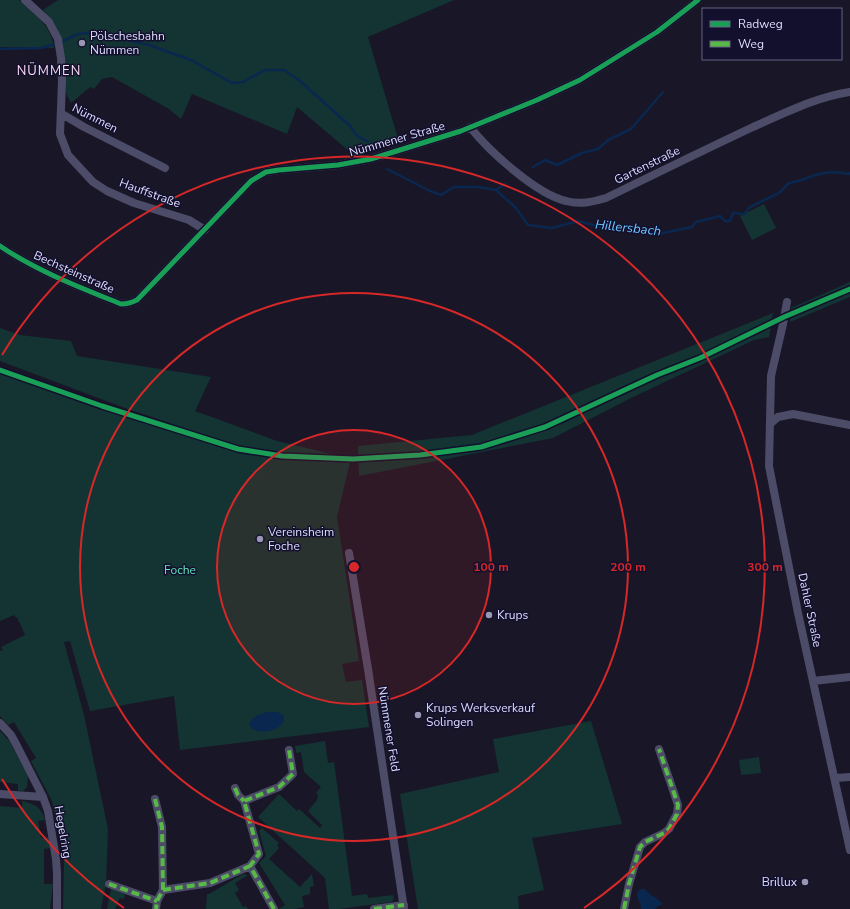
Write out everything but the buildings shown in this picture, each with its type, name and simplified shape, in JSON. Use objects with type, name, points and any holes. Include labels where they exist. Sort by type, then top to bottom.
[{"type":"street","name":"Nümmen","points":[[25,0],[46,19],[59,41],[62,114],[84,127],[165,168]]},
{"type":"street","name":"Nümmener Straße","points":[[121,304],[128,304],[137,300],[251,181],[266,172],[338,165],[371,159],[470,127],[537,100],[580,80],[658,32],[698,0]]},
{"type":"street","name":"Gartenstraße","points":[[470,127],[485,145],[523,178],[556,198],[584,203],[606,198],[801,105],[834,94],[850,92]]},
{"type":"street","name":"Hauffstraße","points":[[62,114],[60,134],[64,147],[68,155],[93,182],[120,197],[189,220],[205,230]]},
{"type":"street","name":"Bechsteinstraße","points":[[0,246],[32,266],[50,275],[121,304]]},
{"type":"street","name":"Dahler Straße","points":[[786,302],[783,324],[771,376],[769,466],[798,613],[850,850]]},
{"type":"street","points":[[770,424],[778,417],[793,414],[850,425]]},
{"type":"street","name":"Nümmener Feld","points":[[349,553],[370,677],[404,907]]},
{"type":"street","points":[[813,681],[850,678]]},
{"type":"street","name":"Hegelring","points":[[0,723],[11,735],[16,744],[43,797],[48,811],[56,860],[57,909]]},
{"type":"street","points":[[624,909],[629,884],[640,847],[645,842],[669,829],[677,814],[678,805],[676,796],[658,749]]},
{"type":"street","points":[[244,802],[279,787],[293,774],[289,750]]},
{"type":"street","points":[[835,778],[850,777]]},
{"type":"street","points":[[164,890],[210,883],[250,866],[258,854],[244,802],[238,795],[235,788]]},
{"type":"street","points":[[0,794],[43,797]]},
{"type":"street","points":[[109,884],[157,905],[164,890],[162,826],[155,799]]},
{"type":"street","points":[[250,866],[274,909]]},
{"type":"street","points":[[374,909],[404,907]]},
{"type":"green space","points":[[0,0],[19,0],[46,27],[53,40],[54,48],[0,47]]},
{"type":"green space","points":[[58,0],[454,0],[368,37],[399,142],[356,157],[297,107],[287,134],[192,94],[181,119],[169,109],[112,77],[102,79],[94,89],[90,87],[71,103],[66,93],[65,61],[55,24],[43,10]]},
{"type":"green space","points":[[764,204],[776,228],[752,240],[740,216]]},
{"type":"green space","points":[[850,282],[850,297],[790,322],[790,317],[796,314],[795,310],[791,311],[791,308]]},
{"type":"green space","points":[[773,313],[769,337],[754,340],[633,397],[553,438],[359,476],[358,446],[472,435]]},
{"type":"green space","points":[[0,328],[20,335],[71,341],[77,356],[211,377],[195,411],[277,441],[344,457],[282,453],[238,446],[125,408],[0,361]]},
{"type":"green space","name":"Foche","points":[[0,373],[236,452],[282,459],[350,462],[337,517],[359,661],[342,664],[346,682],[362,680],[369,727],[180,750],[174,696],[90,711],[70,641],[64,642],[84,715],[108,829],[106,883],[101,909],[63,909],[64,860],[52,801],[31,761],[36,758],[14,722],[8,725],[0,716],[0,651],[3,650],[1,647],[25,635],[17,617],[16,618],[14,615],[0,621]]},
{"type":"green space","points":[[591,721],[622,824],[532,838],[544,890],[518,896],[519,909],[418,909],[400,794],[499,772],[493,739]]},
{"type":"green space","points":[[0,731],[10,742],[28,776],[27,787],[23,791],[18,791],[18,784],[0,782]]},
{"type":"green space","points":[[325,741],[328,763],[334,762],[352,896],[367,894],[368,898],[393,895],[394,899],[391,902],[329,909],[325,878],[258,817],[279,794],[297,811],[299,809],[320,828],[322,825],[308,811],[317,800],[318,795],[316,793],[321,787],[304,772],[301,752],[296,753],[295,746]]},
{"type":"green space","points":[[759,757],[761,773],[741,775],[739,760]]},
{"type":"green space","points":[[22,801],[31,803],[37,807],[42,812],[45,820],[38,821],[41,838],[48,837],[51,848],[44,849],[44,884],[53,884],[50,909],[0,909],[0,806],[22,808]]},
{"type":"green space","points":[[262,828],[279,843],[277,845],[279,848],[269,859],[300,887],[312,874],[314,886],[310,887],[310,894],[302,896],[304,907],[279,909],[285,905],[259,863],[266,856],[259,831]]},
{"type":"green space","points":[[243,874],[248,875],[235,883],[239,890],[235,893],[243,907],[246,906],[248,909],[206,909],[207,894]]},
{"type":"green space","points":[[111,889],[125,894],[124,899],[120,898],[115,909],[107,909]]},
{"type":"water","points":[[269,712],[277,712],[283,715],[284,720],[282,724],[270,731],[265,732],[252,729],[249,723],[253,718]]},
{"type":"water","points":[[641,889],[645,889],[664,904],[655,909],[641,909],[637,894]]},
{"type":"waterway","points":[[61,42],[78,34],[88,33],[101,34],[149,45],[191,60],[232,83],[243,82],[265,70],[284,70],[299,80],[350,126],[356,135],[368,142]]},
{"type":"waterway","points":[[0,49],[41,48],[56,44]]},
{"type":"waterway","points":[[533,167],[545,160],[557,165],[582,153],[598,149],[608,140],[631,129],[663,92]]},
{"type":"waterway","points":[[387,169],[441,195],[454,187],[479,187],[496,190],[505,184]]},
{"type":"waterway","name":"Hillersbach","points":[[496,190],[516,208],[528,225],[552,228],[578,221],[608,229],[629,229],[658,234],[692,227],[696,222],[720,216],[725,221],[730,221],[733,213],[744,214],[750,207],[779,193],[789,183],[827,172],[850,173]]},
{"type":"marked path","points":[[624,909],[629,884],[640,847],[645,842],[669,829],[677,814],[678,805],[659,749]]},
{"type":"marked path","points":[[274,909],[250,866],[259,854],[244,801],[279,787],[293,774],[289,750]]},
{"type":"marked path","points":[[235,788],[238,795],[244,801]]},
{"type":"marked path","points":[[155,799],[162,827],[163,890],[157,901],[156,909]]},
{"type":"marked path","points":[[163,890],[210,883],[250,866]]},
{"type":"marked path","points":[[109,884],[157,901]]},
{"type":"marked path","points":[[374,909],[404,905]]},
{"type":"cycle path","points":[[0,246],[43,271],[74,285],[121,304],[131,303],[137,300],[251,181],[266,172],[338,165],[371,159],[461,131],[537,100],[580,80],[657,32],[698,0]]},
{"type":"cycle path","points":[[0,370],[102,406],[238,449],[282,456],[353,459],[420,455],[481,447],[545,427],[657,375],[700,358],[784,317],[850,289]]},
{"type":"place","name":"Pölschesbahn Nümmen","points":[[82,43]]},
{"type":"place","name":"Vereinsheim Foche","points":[[260,539]]},
{"type":"place","name":"Krups","points":[[489,615]]},
{"type":"place","name":"Krups Werksverkauf Solingen","points":[[418,715]]},
{"type":"place","name":"Brillux","points":[[805,882]]},
{"type":"district","name":"NÜMMEN","points":[[49,71]]}]
